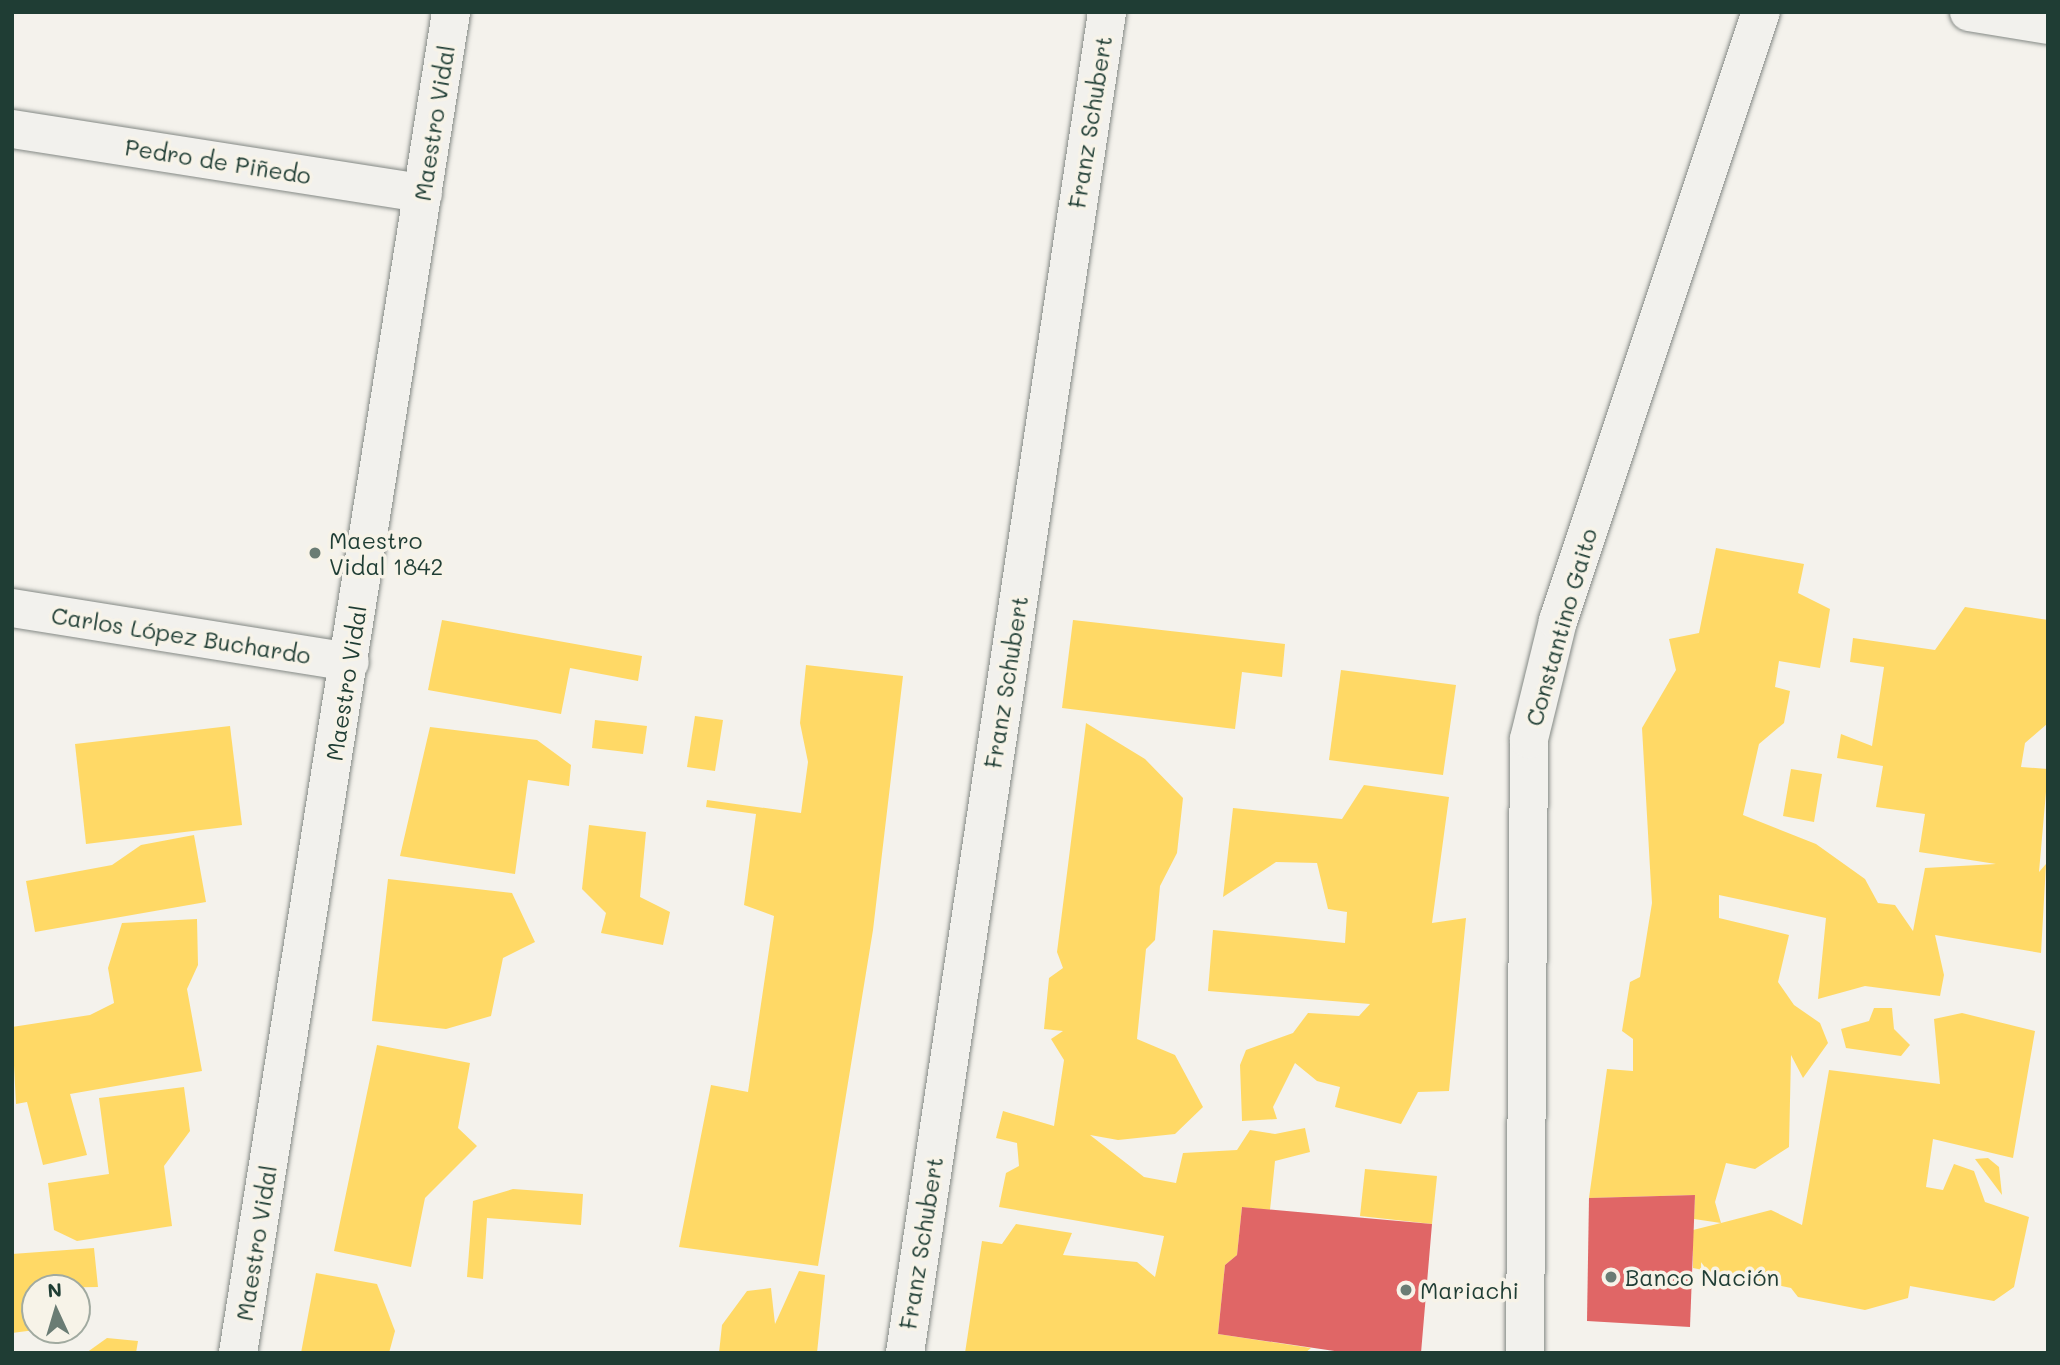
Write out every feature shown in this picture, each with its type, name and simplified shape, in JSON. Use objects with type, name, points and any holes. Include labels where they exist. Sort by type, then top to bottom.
[{"type":"street","name":"Maestro Vidal","points":[[238,1353],[350,662],[451,12]]},
{"type":"street","name":"Franz Schubert","points":[[905,1353],[1107,12]]},
{"type":"street","name":"Constantino Gaito","points":[[1525,1353],[1529,739],[1558,621],[1761,12]]},
{"type":"street","points":[[1969,12],[2048,25]]},
{"type":"street","name":"Pedro de Piñedo","points":[[12,129],[423,193]]},
{"type":"street","name":"Carlos López Buchardo","points":[[12,608],[350,662]]},
{"type":"building: Homes","points":[[1716,548],[1804,564],[1798,593],[1830,609],[1820,668],[1779,661],[1775,687],[1790,691],[1784,723],[1759,744],[1743,815],[1816,844],[1865,879],[1878,903],[1895,905],[1913,931],[1925,868],[1996,864],[1919,852],[1925,814],[1876,807],[1883,766],[1837,758],[1841,734],[1872,746],[1884,667],[1850,662],[1853,638],[1935,650],[1965,607],[2048,620],[2047,724],[2025,743],[2021,767],[2048,769],[2039,872],[2046,864],[2041,953],[1935,935],[1944,975],[1940,996],[1865,986],[1818,999],[1826,918],[1719,895],[1719,918],[1789,935],[1778,982],[1794,1005],[1820,1023],[1828,1043],[1803,1078],[1791,1055],[1789,1147],[1755,1169],[1726,1163],[1715,1202],[1721,1223],[1694,1219],[1695,1195],[1589,1198],[1607,1069],[1633,1071],[1633,1039],[1622,1031],[1630,982],[1640,977],[1652,903],[1642,728],[1676,670],[1669,639],[1699,633]]},
{"type":"building: Homes","points":[[442,620],[642,656],[638,681],[570,668],[561,714],[428,690]]},
{"type":"building: Homes","points":[[1073,620],[1285,644],[1282,677],[1242,672],[1235,729],[1062,708]]},
{"type":"building: Homes","points":[[806,665],[903,676],[873,930],[818,1266],[679,1247],[711,1085],[748,1092],[774,916],[744,905],[756,814],[706,807],[707,800],[801,813],[808,762],[800,723]]},
{"type":"building: Homes","points":[[1341,670],[1456,685],[1443,775],[1329,760]]},
{"type":"building: Homes","points":[[695,716],[723,720],[715,771],[687,767]]},
{"type":"building: Homes","points":[[595,720],[647,726],[643,754],[592,748]]},
{"type":"building: Homes","points":[[1086,723],[1145,759],[1183,798],[1177,853],[1160,886],[1155,940],[1146,949],[1137,1039],[1175,1055],[1203,1107],[1175,1134],[1118,1140],[1090,1135],[1144,1177],[1176,1183],[1183,1153],[1237,1150],[1250,1130],[1275,1134],[1305,1128],[1310,1152],[1275,1161],[1270,1210],[1242,1207],[1237,1255],[1225,1265],[1218,1334],[1311,1348],[1305,1353],[965,1353],[982,1241],[1002,1244],[1016,1224],[1072,1233],[1063,1255],[1137,1262],[1155,1277],[1164,1236],[999,1207],[1006,1173],[1019,1166],[1017,1143],[996,1138],[1003,1111],[1054,1126],[1064,1060],[1051,1039],[1063,1031],[1044,1029],[1049,978],[1063,968],[1057,952]]},
{"type":"building: Homes","points":[[230,726],[242,825],[86,844],[75,744]]},
{"type":"building: Homes","points":[[430,727],[537,740],[571,765],[569,786],[528,780],[515,874],[400,856]]},
{"type":"building: Homes","points":[[1791,769],[1822,774],[1814,822],[1783,816]]},
{"type":"building: Homes","points":[[1364,785],[1449,797],[1432,923],[1466,918],[1449,1091],[1418,1092],[1401,1124],[1335,1107],[1340,1087],[1317,1081],[1295,1063],[1273,1107],[1277,1119],[1242,1121],[1240,1065],[1246,1050],[1293,1033],[1308,1013],[1359,1016],[1370,1004],[1208,991],[1213,930],[1345,943],[1347,912],[1328,909],[1317,863],[1276,862],[1223,897],[1233,808],[1342,819]]},
{"type":"building: Homes","points":[[589,825],[646,832],[640,897],[670,912],[663,945],[601,933],[606,913],[582,889]]},
{"type":"building: Homes","points":[[194,835],[206,902],[35,932],[26,881],[112,865],[141,845]]},
{"type":"building: Homes","points":[[388,879],[512,893],[535,942],[503,958],[491,1016],[446,1029],[372,1021]]},
{"type":"building: Homes","points":[[197,919],[198,965],[187,989],[202,1071],[70,1094],[87,1155],[43,1165],[27,1102],[16,1104],[12,1027],[90,1015],[114,1003],[108,968],[122,923]]},
{"type":"building: Homes","points":[[1874,1008],[1892,1008],[1894,1029],[1910,1045],[1901,1056],[1846,1048],[1841,1029],[1869,1021]]},
{"type":"building: Homes","points":[[1962,1013],[2035,1031],[2013,1158],[1933,1139],[1926,1187],[1943,1190],[1954,1164],[1974,1171],[1985,1202],[2029,1217],[2014,1287],[1994,1301],[1910,1286],[1908,1298],[1865,1310],[1798,1297],[1791,1288],[1693,1268],[1693,1230],[1771,1210],[1802,1225],[1829,1070],[1940,1084],[1934,1019]]},
{"type":"building: Homes","points":[[377,1045],[470,1063],[458,1128],[477,1146],[425,1198],[411,1267],[334,1251]]},
{"type":"building: Homes","points":[[184,1087],[190,1131],[164,1166],[172,1226],[77,1241],[54,1230],[48,1183],[109,1174],[99,1098]]},
{"type":"building: Homes","points":[[1988,1158],[1999,1167],[2002,1195],[1975,1159]]},
{"type":"building: Homes","points":[[1365,1169],[1437,1176],[1432,1224],[1360,1216]]},
{"type":"building: Homes","points":[[513,1189],[583,1194],[581,1225],[487,1218],[483,1279],[467,1277],[473,1201]]},
{"type":"building: Homes","points":[[94,1248],[98,1287],[91,1287],[91,1274],[21,1274],[21,1332],[12,1333],[12,1254]]},
{"type":"building: Homes","points":[[799,1271],[825,1275],[817,1353],[719,1353],[722,1325],[747,1291],[771,1288],[775,1324]]},
{"type":"building: Homes","points":[[316,1273],[377,1284],[395,1331],[389,1353],[301,1353]]},
{"type":"building: Homes","points":[[107,1338],[138,1341],[136,1353],[86,1353]]},
{"type":"building: Shops","points":[[1695,1195],[1690,1327],[1587,1321],[1589,1198]]},
{"type":"building: Shops","points":[[1242,1207],[1432,1224],[1421,1353],[1348,1353],[1218,1334],[1225,1265],[1237,1255]]},
{"type":"place","name":"Maestro Vidal 1842","points":[[315,553]]},
{"type":"place","name":"Banco Nación","points":[[1611,1277]]},
{"type":"place","name":"Mariachi","points":[[1406,1290]]}]
